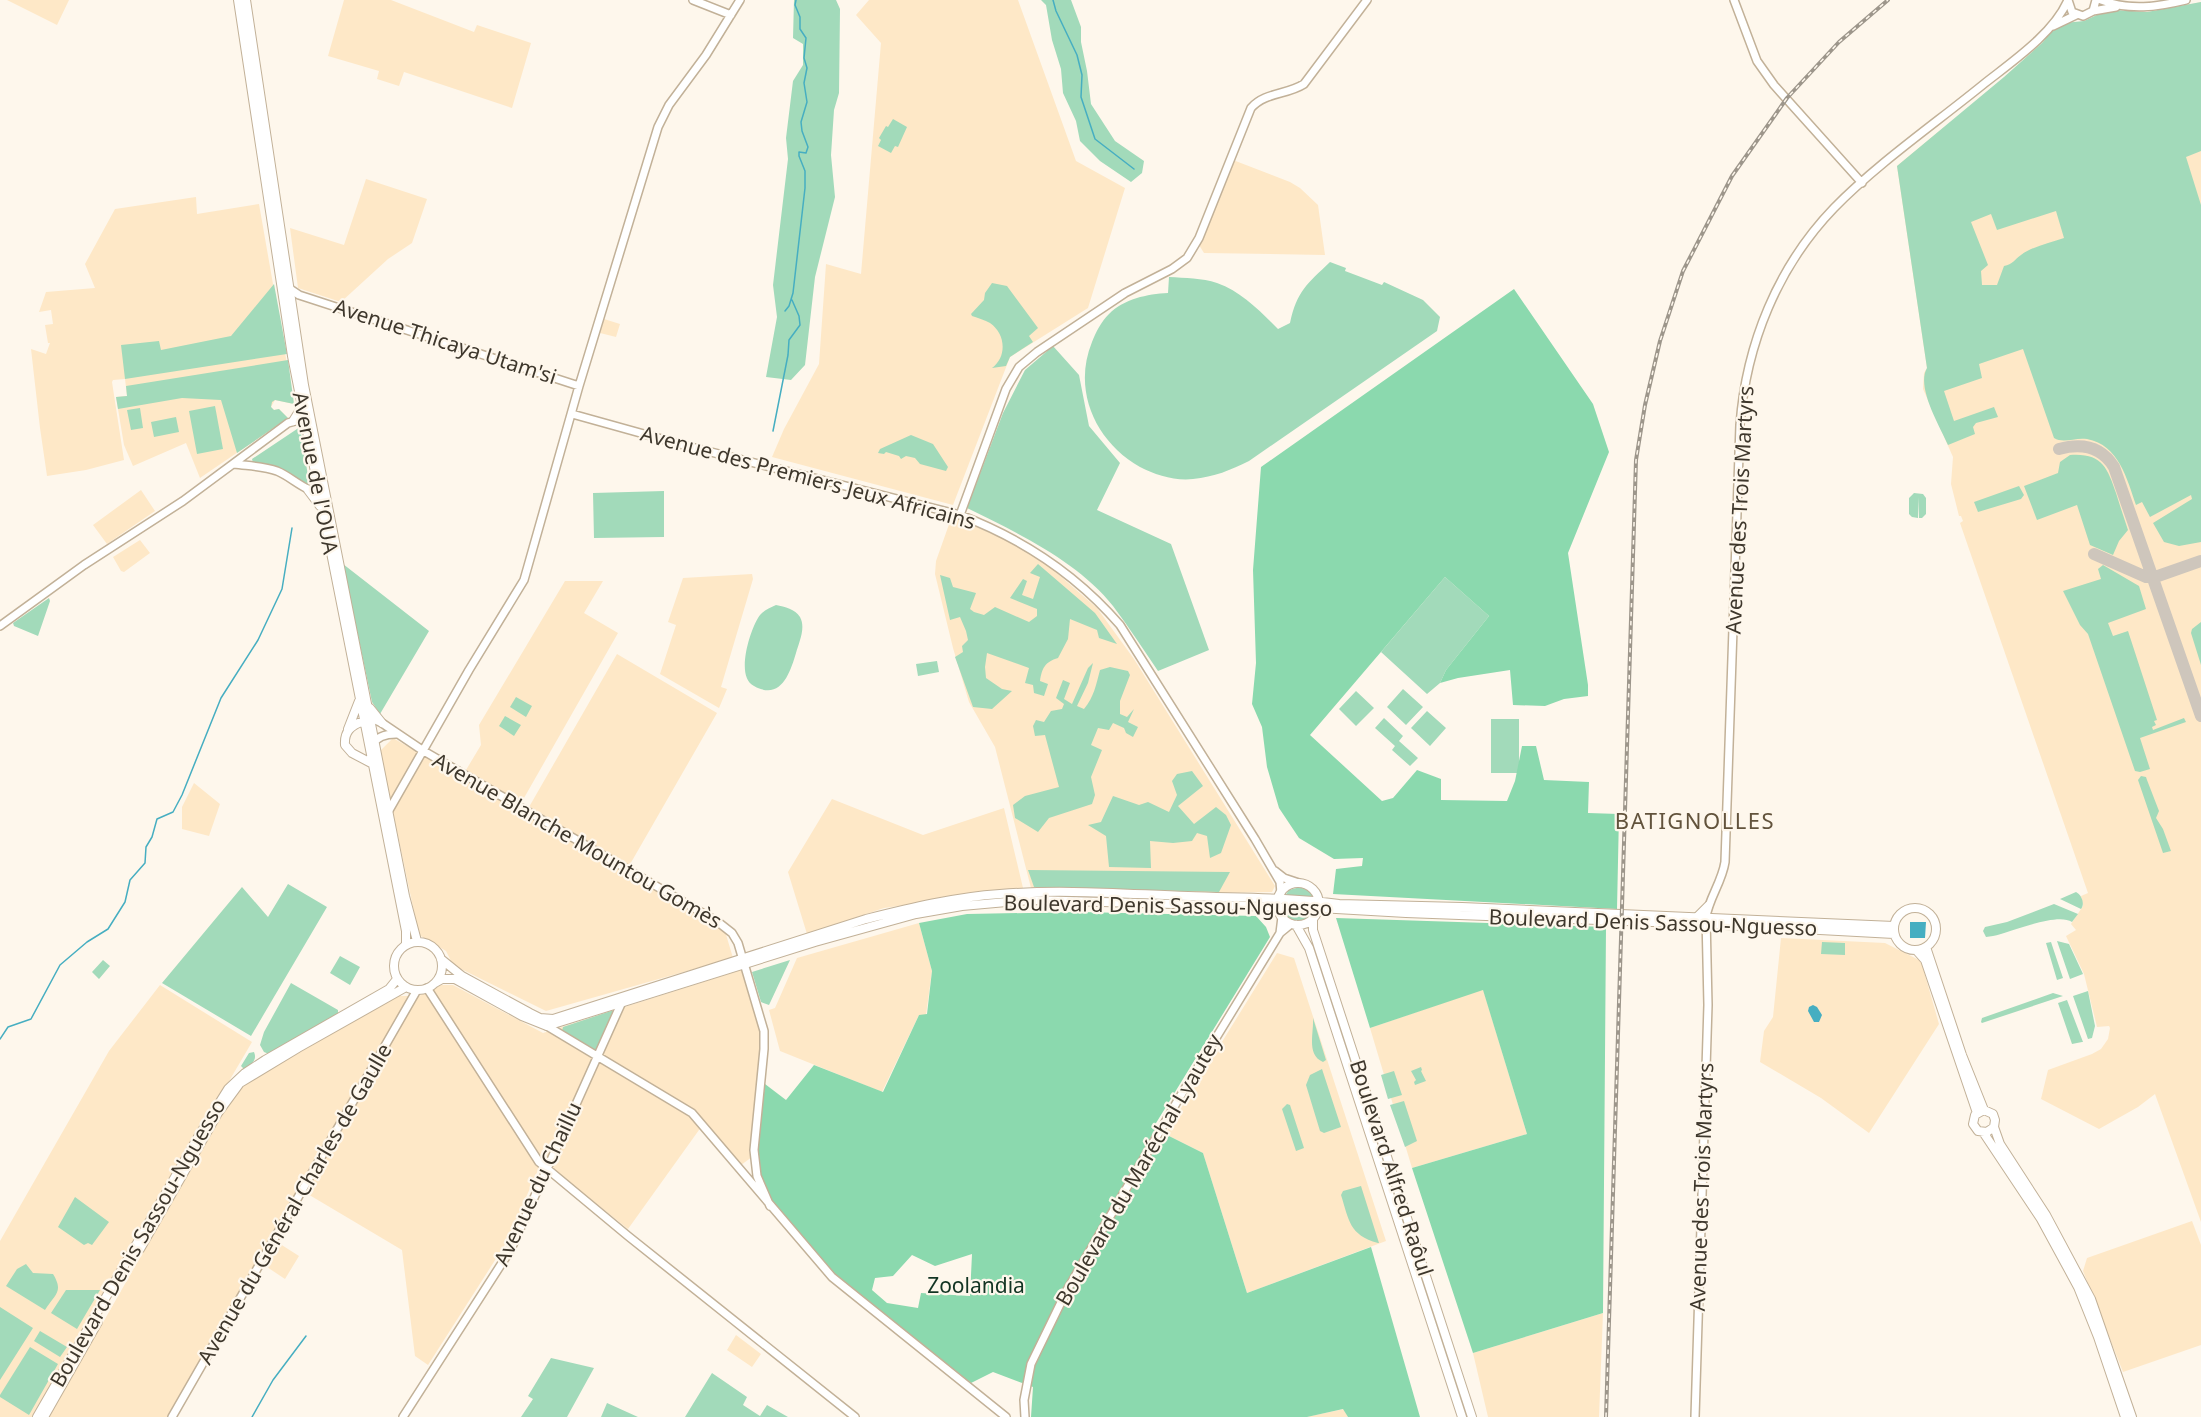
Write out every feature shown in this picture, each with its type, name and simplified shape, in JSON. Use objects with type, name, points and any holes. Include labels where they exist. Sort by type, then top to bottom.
[{"type":"main road","name":"Avenue de l'OUA","points":[[238,0],[285,287],[302,408],[307,418]]},
{"type":"main road","name":"Avenue de l'OUA","points":[[246,0],[285,287]]},
{"type":"main road","name":"Avenue de l'OUA","points":[[288,307],[307,418],[368,706],[369,751],[406,931],[406,944]]},
{"type":"main road","points":[[292,421],[302,408]]},
{"type":"main road","points":[[308,490],[322,511]]},
{"type":"main road","name":"Avenue de l'OUA","points":[[322,492],[322,511],[359,699],[375,741],[405,896],[417,941]]},
{"type":"main road","points":[[359,699],[344,741],[347,750],[371,763]]},
{"type":"main road","points":[[368,706],[382,723]]},
{"type":"main road","points":[[347,731],[352,725],[367,720]]},
{"type":"main road","points":[[1299,883],[1310,887],[1317,896],[1319,905],[1313,918],[1302,925],[1294,924],[1281,917],[1279,900],[1289,885],[1299,883]]},
{"type":"main road","name":"Boulevard Denis Sassou-Nguesso","points":[[441,959],[462,976],[530,1013],[553,1019],[916,914],[962,906],[1041,900],[1279,900],[1406,914],[1708,921],[1894,930]]},
{"type":"main road","points":[[1696,917],[1710,902]]},
{"type":"main road","name":"Boulevard Denis Sassou-Nguesso","points":[[1319,905],[1696,917],[1708,921]]},
{"type":"main road","points":[[1918,908],[1926,911],[1936,924],[1933,940],[1926,947],[1917,951],[1901,946],[1894,930],[1897,918],[1902,912],[1918,908]]},
{"type":"main road","name":"Boulevard Alfred Raôul","points":[[1313,918],[1313,930],[1472,1417]]},
{"type":"main road","name":"Boulevard Alfred Raôul","points":[[1294,924],[1308,948],[1461,1417]]},
{"type":"main road","points":[[435,983],[441,973],[441,959],[439,953],[430,944],[417,941],[406,944],[399,950],[393,962],[397,979],[406,987],[417,990],[427,988],[442,979],[455,979],[529,1020],[547,1026]]},
{"type":"main road","points":[[1926,947],[1980,1111],[1973,1124],[1978,1131],[1983,1132],[1994,1127]]},
{"type":"main road","points":[[1917,951],[1925,960],[1980,1111]]},
{"type":"main road","name":"Boulevard Denis Sassou-Nguesso","points":[[547,1026],[621,1005],[745,962]]},
{"type":"main road","name":"Boulevard Denis Sassou-Nguesso","points":[[37,1417],[228,1089],[244,1073],[389,988],[397,979]]},
{"type":"main road","name":"Boulevard Denis Sassou-Nguesso","points":[[44,1417],[233,1090],[264,1067],[406,987]]},
{"type":"main road","points":[[1980,1111],[1989,1111],[1994,1116],[1994,1127],[2000,1144],[2046,1215],[2083,1283],[2104,1334],[2132,1417]]},
{"type":"main road","points":[[1983,1132],[2041,1219],[2078,1287],[2098,1337],[2125,1417]]},
{"type":"street","points":[[693,0],[731,15]]},
{"type":"street","points":[[388,812],[422,750],[524,580],[579,386],[658,127],[669,105],[706,55],[740,0]]},
{"type":"street","points":[[960,515],[1006,389],[1019,367],[1125,293],[1172,269],[1187,258],[1199,238],[1251,108],[1263,98],[1290,91],[1304,84],[1367,0]]},
{"type":"street","points":[[1734,0],[1757,61],[1774,85],[1862,183]]},
{"type":"street","points":[[2068,0],[2069,8],[2076,15]]},
{"type":"street","name":"Avenue des Trois Martyrs","points":[[2051,27],[2068,0]]},
{"type":"street","points":[[2092,11],[2096,0]]},
{"type":"street","points":[[2101,0],[2122,6],[2150,8],[2186,0]]},
{"type":"street","name":"Avenue des Trois Martyrs","points":[[1695,1417],[1707,1042],[1708,921],[1710,902],[1725,862],[1741,406],[1745,379],[1762,322],[1782,279],[1818,226],[1862,183],[2051,27],[2076,15],[2087,15],[2092,11],[2122,6]]},
{"type":"street","name":"Avenue Thicaya Utam'si","points":[[285,287],[311,298],[579,386]]},
{"type":"street","name":"Avenue Thicaya Utam'si","points":[[288,307],[301,298],[311,298]]},
{"type":"street","name":"Avenue des Premiers Jeux Africains","points":[[572,414],[687,446],[960,515],[1001,532],[1046,558],[1100,602],[1131,641],[1273,869],[1280,882],[1279,900]]},
{"type":"street","points":[[0,626],[84,565],[183,501],[259,443],[292,421],[307,418]]},
{"type":"street","points":[[234,464],[277,471],[308,490],[322,492]]},
{"type":"street","name":"Avenue Blanche Mountou Gomès","points":[[367,720],[382,723],[422,750],[718,921],[734,936],[745,962],[764,1036],[754,1150],[757,1176],[770,1206]]},
{"type":"street","points":[[369,751],[375,741],[388,734],[396,734]]},
{"type":"street","name":"Avenue des Premiers Jeux Africains","points":[[1273,869],[1284,878],[1299,883]]},
{"type":"street","name":"Boulevard du Maréchal Lyautey","points":[[1280,933],[1281,917]]},
{"type":"street","name":"Boulevard du Maréchal Lyautey","points":[[1025,1417],[1024,1400],[1031,1364],[1067,1290],[1178,1100],[1280,933],[1294,924]]},
{"type":"street","points":[[427,988],[539,1162],[855,1417]]},
{"type":"street","name":"Avenue du Général Charles de Gaulle","points":[[172,1417],[417,990]]},
{"type":"street","name":"Avenue du Chaillu","points":[[403,1417],[511,1250],[621,1005]]},
{"type":"street","points":[[547,1026],[692,1113],[832,1277],[1006,1417]]},
{"type":"shaded area","points":[[7,0],[69,0],[57,25]]},
{"type":"shaded area","points":[[344,0],[391,0],[474,32],[477,25],[531,43],[512,108],[404,72],[399,86],[377,79],[379,71],[328,56]]},
{"type":"shaded area","points":[[869,0],[1018,0],[1076,161],[1125,188],[1088,308],[1010,357],[953,505],[772,457],[784,429],[819,364],[826,264],[861,274],[881,43],[856,15]]},
{"type":"shaded area","points":[[2201,2],[2201,1222],[2155,1094],[2138,1107],[2099,1129],[2041,1099],[2048,1070],[2101,1049],[2108,1039],[2110,1028],[2109,1026],[2097,1027],[2084,974],[2066,936],[2076,930],[2071,924],[2083,906],[2081,896],[2088,893],[1960,523],[1963,521],[1959,516],[1951,484],[1953,457],[1923,389],[1924,373],[1927,368],[1897,166],[1943,128],[2164,10]]},
{"type":"shaded area","points":[[1233,160],[1290,182],[1318,205],[1325,255],[1204,253],[1199,245]]},
{"type":"shaded area","points":[[366,179],[427,199],[412,243],[388,259],[341,302],[298,288],[290,228],[344,245]]},
{"type":"shaded area","points":[[196,197],[197,214],[259,204],[294,404],[275,400],[271,407],[274,410],[279,409],[288,418],[200,478],[186,443],[133,466],[124,445],[116,397],[127,396],[125,379],[113,380],[124,460],[86,470],[47,476],[31,349],[46,354],[50,343],[48,343],[45,325],[53,324],[51,310],[39,312],[46,292],[95,288],[85,264],[115,209]]},
{"type":"shaded area","points":[[604,319],[620,324],[616,337],[600,333]]},
{"type":"shaded area","points":[[141,490],[155,511],[107,544],[93,525]]},
{"type":"shaded area","points":[[952,516],[1017,545],[1051,568],[1097,608],[1134,659],[1275,886],[1272,892],[1220,893],[1031,888],[995,747],[969,702],[935,574],[936,561]]},
{"type":"shaded area","points":[[140,540],[150,553],[124,572],[121,571],[113,557]]},
{"type":"shaded area","points":[[752,574],[753,579],[721,687],[727,689],[719,708],[660,674],[676,625],[668,622],[683,578]]},
{"type":"shaded area","points":[[565,581],[603,581],[584,613],[618,633],[524,798],[519,801],[466,770],[481,745],[479,725]]},
{"type":"shaded area","points":[[617,654],[717,713],[625,873],[725,931],[733,958],[546,1011],[453,965],[446,951],[419,935],[380,751],[393,738],[525,814]]},
{"type":"shaded area","points":[[194,783],[220,804],[209,836],[182,829],[182,807]]},
{"type":"shaded area","points":[[832,799],[923,835],[1004,808],[1023,888],[884,908],[807,934],[788,872]]},
{"type":"shaded area","points":[[919,923],[932,971],[926,1015],[919,1015],[882,1092],[780,1051],[769,1010],[775,1008],[797,958]]},
{"type":"shaded area","points":[[1781,938],[1885,943],[1921,961],[1939,1024],[1869,1133],[1821,1098],[1760,1062],[1764,1031],[1773,1017]]},
{"type":"shaded area","points":[[1277,953],[1294,958],[1386,1241],[1247,1293],[1203,1153],[1165,1134]]},
{"type":"shaded area","points":[[744,969],[758,1017],[761,1040],[752,1157],[741,1165],[704,1123],[628,1229],[552,1168],[538,1170],[506,1243],[428,1365],[415,1356],[402,1250],[306,1193],[277,1242],[299,1256],[285,1279],[264,1265],[176,1417],[49,1417],[226,1107],[240,1088],[396,996],[419,996],[441,985],[453,985],[543,1033]]},
{"type":"shaded area","points":[[160,985],[252,1042],[32,1417],[0,1417],[0,1241],[109,1051]]},
{"type":"shaded area","points":[[1483,989],[1527,1134],[1412,1168],[1370,1028]]},
{"type":"shaded area","points":[[2192,1221],[2201,1245],[2201,1345],[2123,1372],[2083,1271],[2087,1258]]},
{"type":"shaded area","points":[[1603,1313],[1599,1417],[1488,1417],[1473,1353]]},
{"type":"shaded area","points":[[736,1335],[761,1354],[752,1367],[727,1350]]},
{"type":"shaded area","points":[[1344,1409],[1348,1417],[1306,1417]]},
{"type":"green space","points":[[794,0],[836,0],[840,9],[839,93],[834,110],[831,155],[835,197],[815,277],[805,365],[791,380],[766,377],[777,317],[773,285],[788,159],[786,138],[793,81],[803,65],[803,44],[793,38]]},
{"type":"green space","points":[[1041,0],[1071,0],[1081,27],[1081,42],[1091,104],[1115,141],[1144,161],[1142,173],[1131,182],[1100,161],[1080,141],[1076,121],[1063,93],[1061,69],[1052,40],[1046,5]]},
{"type":"green space","points":[[2201,2],[2201,151],[2186,157],[2201,205],[2201,542],[2179,546],[2164,542],[2153,523],[2192,499],[2191,495],[2150,517],[2142,502],[2136,505],[2120,464],[2107,448],[2087,439],[2058,440],[2054,438],[2023,349],[1979,364],[1982,378],[1944,391],[1954,421],[1994,407],[1998,417],[1976,423],[1973,427],[1975,434],[1948,445],[1930,406],[1924,385],[1927,368],[1897,166],[2004,77],[2053,30],[2064,23],[2084,21],[2101,13],[2116,10],[2147,12]],"holes":[[[2056,211],[2064,238],[2031,249],[2004,266],[1997,285],[1982,285],[1981,271],[1988,265],[1971,222],[1991,214],[1997,230]]]},
{"type":"green space","points":[[893,119],[907,127],[898,147],[895,146],[891,153],[878,146],[881,140],[879,138]]},
{"type":"green space","points":[[1330,262],[1346,268],[1345,271],[1382,285],[1384,282],[1423,300],[1440,317],[1437,331],[1249,461],[1222,473],[1193,479],[1165,477],[1140,467],[1111,444],[1092,413],[1085,379],[1087,360],[1094,338],[1104,320],[1115,309],[1136,298],[1168,293],[1169,277],[1199,279],[1217,283],[1235,291],[1278,329],[1290,323],[1300,295]]},
{"type":"green space","points":[[992,283],[1007,286],[1038,328],[1029,336],[1033,342],[1010,357],[1006,366],[992,368],[1000,358],[1002,339],[990,323],[971,314],[984,300],[985,293]]},
{"type":"green space","points":[[274,284],[287,354],[125,379],[121,345],[159,341],[161,350],[231,336]]},
{"type":"green space","points":[[1514,289],[1593,404],[1609,452],[1568,553],[1588,696],[1564,699],[1545,706],[1513,705],[1510,670],[1440,683],[1446,670],[1489,616],[1445,577],[1310,735],[1382,801],[1393,798],[1417,770],[1441,779],[1441,800],[1507,801],[1515,781],[1522,746],[1536,746],[1544,780],[1589,782],[1588,813],[1619,814],[1617,909],[1333,894],[1336,869],[1362,866],[1363,858],[1334,859],[1299,838],[1279,808],[1267,767],[1262,727],[1252,704],[1256,663],[1253,570],[1261,467]]},
{"type":"green space","points":[[1053,346],[1079,375],[1089,426],[1120,463],[1097,510],[1171,544],[1209,650],[1158,671],[1113,606],[1083,576],[1046,550],[967,508],[1003,413],[1025,370]]},
{"type":"green space","points":[[288,360],[294,404],[275,400],[271,407],[274,410],[279,409],[288,418],[237,453],[221,400],[182,398],[118,409],[116,397],[127,396],[126,386]]},
{"type":"green space","points":[[215,406],[223,449],[197,454],[189,411]]},
{"type":"green space","points":[[140,408],[143,428],[131,430],[127,410]]},
{"type":"green space","points":[[176,417],[179,432],[154,437],[151,422]]},
{"type":"green space","points":[[300,427],[310,488],[276,469],[253,463],[252,459]]},
{"type":"green space","points":[[911,435],[933,444],[948,467],[946,471],[920,464],[915,458],[906,456],[901,459],[899,456],[886,452],[878,453],[880,449]]},
{"type":"green space","points":[[2070,455],[2089,456],[2096,459],[2102,463],[2110,476],[2128,530],[2119,541],[2113,555],[2090,545],[2077,505],[2037,520],[2024,486],[2058,473],[2060,462]]},
{"type":"green space","points":[[2019,486],[2024,495],[2021,499],[1978,512],[1974,502]]},
{"type":"green space","points":[[664,491],[664,537],[594,538],[593,493]]},
{"type":"green space","points":[[1914,493],[1923,494],[1926,498],[1926,514],[1922,518],[1919,518],[1918,497],[1918,518],[1909,514],[1909,498]]},
{"type":"green space","points":[[343,564],[429,631],[380,714],[372,702]]},
{"type":"green space","points":[[1038,564],[1095,613],[1117,644],[1099,638],[1097,630],[1070,619],[1068,639],[1058,658],[1050,661],[1042,672],[1040,681],[1048,684],[1044,696],[1034,693],[1033,685],[1025,683],[1029,668],[987,653],[986,678],[1002,689],[1012,691],[992,709],[973,707],[955,657],[963,652],[962,646],[968,640],[966,631],[960,617],[950,620],[940,575],[950,578],[953,587],[976,593],[970,609],[974,612],[984,615],[995,607],[1029,622],[1037,616],[1037,609],[1010,598],[1023,579],[1027,581],[1022,595],[1033,599],[1040,577],[1030,573]]},
{"type":"green space","points":[[2103,565],[2139,586],[2146,609],[2108,623],[2113,636],[2128,631],[2157,720],[2154,721],[2156,725],[2152,727],[2153,730],[2184,718],[2186,722],[2140,738],[2150,769],[2140,772],[2135,771],[2088,634],[2080,625],[2063,591],[2101,579],[2098,569]]},
{"type":"green space","points":[[1445,577],[1489,616],[1446,670],[1440,683],[1427,694],[1381,652]]},
{"type":"green space","points":[[49,598],[38,636],[14,626],[13,623]]},
{"type":"green space","points":[[776,605],[798,614],[802,621],[802,630],[794,661],[783,683],[771,690],[763,690],[748,681],[745,673],[746,654],[751,633],[758,618]]},
{"type":"green space","points":[[2201,622],[2201,665],[2191,633],[2192,629]]},
{"type":"green space","points":[[937,661],[939,672],[918,676],[916,664]]},
{"type":"green space","points":[[1093,663],[1088,683],[1077,706],[1084,709],[1090,700],[1100,670],[1110,667],[1128,671],[1130,675],[1120,701],[1120,714],[1127,717],[1134,709],[1128,722],[1138,727],[1133,737],[1126,733],[1124,728],[1113,723],[1109,730],[1098,728],[1091,745],[1102,750],[1091,777],[1095,795],[1092,804],[1049,818],[1038,832],[1015,818],[1013,805],[1025,796],[1059,787],[1045,735],[1035,736],[1033,726],[1036,720],[1044,722],[1051,711],[1062,709],[1064,704],[1056,698],[1063,680],[1070,683],[1064,699],[1072,704],[1088,668]]},
{"type":"green space","points":[[1403,689],[1423,707],[1406,725],[1387,707]]},
{"type":"green space","points":[[1356,691],[1374,708],[1356,726],[1339,709]]},
{"type":"green space","points":[[516,697],[532,706],[526,717],[510,707]]},
{"type":"green space","points":[[1427,711],[1446,728],[1430,746],[1411,728]]},
{"type":"green space","points":[[505,716],[521,725],[514,736],[499,726]]},
{"type":"green space","points":[[1384,718],[1403,736],[1399,741],[1418,758],[1410,766],[1392,750],[1395,746],[1375,728]]},
{"type":"green space","points":[[1491,719],[1519,719],[1519,773],[1491,773]]},
{"type":"green space","points":[[1192,771],[1203,786],[1178,806],[1194,824],[1216,807],[1226,815],[1231,825],[1221,853],[1210,858],[1207,836],[1197,833],[1192,841],[1173,843],[1150,841],[1151,868],[1109,867],[1106,836],[1088,825],[1101,822],[1113,796],[1139,805],[1148,802],[1169,812],[1177,795],[1172,781],[1177,774]]},
{"type":"green space","points":[[2141,776],[2146,777],[2159,811],[2156,818],[2163,829],[2171,851],[2163,853],[2138,780]]},
{"type":"green space","points":[[1028,870],[1230,872],[1219,892],[1034,887]]},
{"type":"green space","points":[[288,884],[327,907],[251,1036],[162,983],[242,887],[268,917]]},
{"type":"green space","points":[[1300,887],[1311,892],[1315,898],[1284,897],[1289,890]]},
{"type":"green space","points":[[2076,892],[2082,900],[2081,909],[2060,899]]},
{"type":"green space","points":[[2054,904],[2078,914],[2072,922],[2056,919],[1986,937],[1983,931],[1985,927],[2007,922]]},
{"type":"green space","name":"Zoolandia","points":[[1081,912],[1256,916],[1266,927],[1270,937],[1153,1128],[1203,1153],[1247,1293],[1371,1247],[1420,1417],[1348,1417],[1343,1409],[1307,1417],[1031,1417],[1033,1387],[993,1372],[971,1383],[846,1284],[809,1248],[772,1201],[760,1172],[759,1139],[765,1084],[786,1100],[814,1065],[883,1092],[919,1015],[927,1014],[932,971],[919,923],[967,914]],"holes":[[[972,1254],[970,1296],[921,1293],[918,1308],[887,1303],[872,1290],[875,1278],[893,1276],[912,1255],[935,1266]]]},
{"type":"green space","points":[[1284,912],[1314,912],[1307,919],[1299,922],[1291,919]]},
{"type":"green space","points":[[1336,918],[1606,927],[1603,1313],[1473,1353],[1412,1168],[1527,1134],[1483,990],[1370,1028]]},
{"type":"green space","points":[[2057,941],[2069,944],[2083,974],[2070,979]]},
{"type":"green space","points":[[1822,942],[1845,943],[1845,955],[1821,954]]},
{"type":"green space","points":[[2051,942],[2063,978],[2057,980],[2046,943]]},
{"type":"green space","points":[[340,956],[360,967],[350,985],[330,973]]},
{"type":"green space","points":[[103,960],[110,966],[99,979],[92,972]]},
{"type":"green space","points":[[790,960],[769,1005],[761,1002],[752,972]]},
{"type":"green space","points":[[291,983],[338,1010],[338,1014],[269,1054],[264,1052],[260,1045],[264,1032]]},
{"type":"green space","points":[[2088,991],[2095,1026],[2092,1038],[2088,1039],[2073,996]]},
{"type":"green space","points":[[2053,993],[2063,996],[1981,1022],[1982,1018]]},
{"type":"green space","points":[[2067,1000],[2083,1042],[2072,1044],[2058,1003]]},
{"type":"green space","points":[[616,1011],[595,1050],[562,1031],[563,1027]]},
{"type":"green space","points":[[1313,1018],[1326,1060],[1323,1062],[1314,1054]]},
{"type":"green space","points":[[254,1052],[254,1060],[244,1069],[241,1066],[249,1053]]},
{"type":"green space","points":[[1421,1067],[1426,1081],[1415,1085],[1416,1080],[1411,1071]]},
{"type":"green space","points":[[1322,1069],[1341,1127],[1324,1133],[1320,1131],[1306,1085],[1310,1075]]},
{"type":"green space","points":[[1394,1071],[1402,1095],[1388,1099],[1381,1075]]},
{"type":"green space","points":[[1404,1101],[1417,1141],[1405,1147],[1390,1105]]},
{"type":"green space","points":[[1287,1104],[1290,1105],[1304,1148],[1296,1151],[1282,1109]]},
{"type":"green space","points":[[1361,1186],[1379,1243],[1361,1236],[1352,1225],[1346,1212],[1341,1195],[1343,1191]]},
{"type":"green space","points":[[75,1197],[109,1222],[92,1245],[88,1243],[84,1245],[58,1227]]},
{"type":"green space","points":[[26,1264],[33,1273],[53,1274],[56,1280],[57,1293],[45,1310],[6,1286],[17,1269]]},
{"type":"green space","points":[[66,1290],[100,1290],[77,1329],[51,1313]]},
{"type":"green space","points":[[0,1307],[33,1328],[0,1380]]},
{"type":"green space","points":[[40,1331],[67,1347],[60,1357],[34,1341]]},
{"type":"green space","points":[[30,1347],[58,1364],[29,1415],[0,1395]]},
{"type":"green space","points":[[551,1358],[594,1368],[567,1417],[521,1417],[533,1399],[528,1396]]},
{"type":"green space","points":[[712,1373],[747,1397],[743,1405],[760,1416],[767,1405],[788,1417],[685,1417]]},
{"type":"green space","points":[[607,1403],[638,1417],[601,1417]]},
{"type":"water","points":[[1910,922],[1926,922],[1925,938],[1910,938]]},
{"type":"water","points":[[1813,1005],[1822,1015],[1819,1022],[1814,1022],[1808,1011]]},
{"type":"waterway","points":[[785,311],[793,293],[805,188],[805,171],[799,152],[806,153],[808,147],[801,122],[807,102],[804,83],[807,68],[804,58],[806,38],[800,29],[796,0]]},
{"type":"waterway","points":[[1053,0],[1077,55],[1082,75],[1081,97],[1095,139],[1134,169]]},
{"type":"waterway","points":[[773,431],[789,340],[800,325],[792,300]]},
{"type":"waterway","points":[[0,1039],[8,1027],[31,1019],[60,965],[87,942],[108,929],[125,902],[130,880],[145,863],[146,847],[152,837],[157,819],[173,812],[221,698],[258,640],[282,589],[292,528]]},
{"type":"waterway","points":[[252,1417],[273,1380],[306,1336]]},
{"type":"taxiway","points":[[2059,449],[2075,446],[2097,450],[2114,467],[2201,716]]},
{"type":"taxiway","points":[[2094,554],[2146,577],[2158,576],[2201,561]]},
{"type":"railway","points":[[1606,1417],[1636,460],[1645,405],[1660,341],[1683,271],[1732,176],[1787,98],[1839,42],[1888,0]]},
{"type":"district","name":"BATIGNOLLES","points":[[1695,821]]}]
